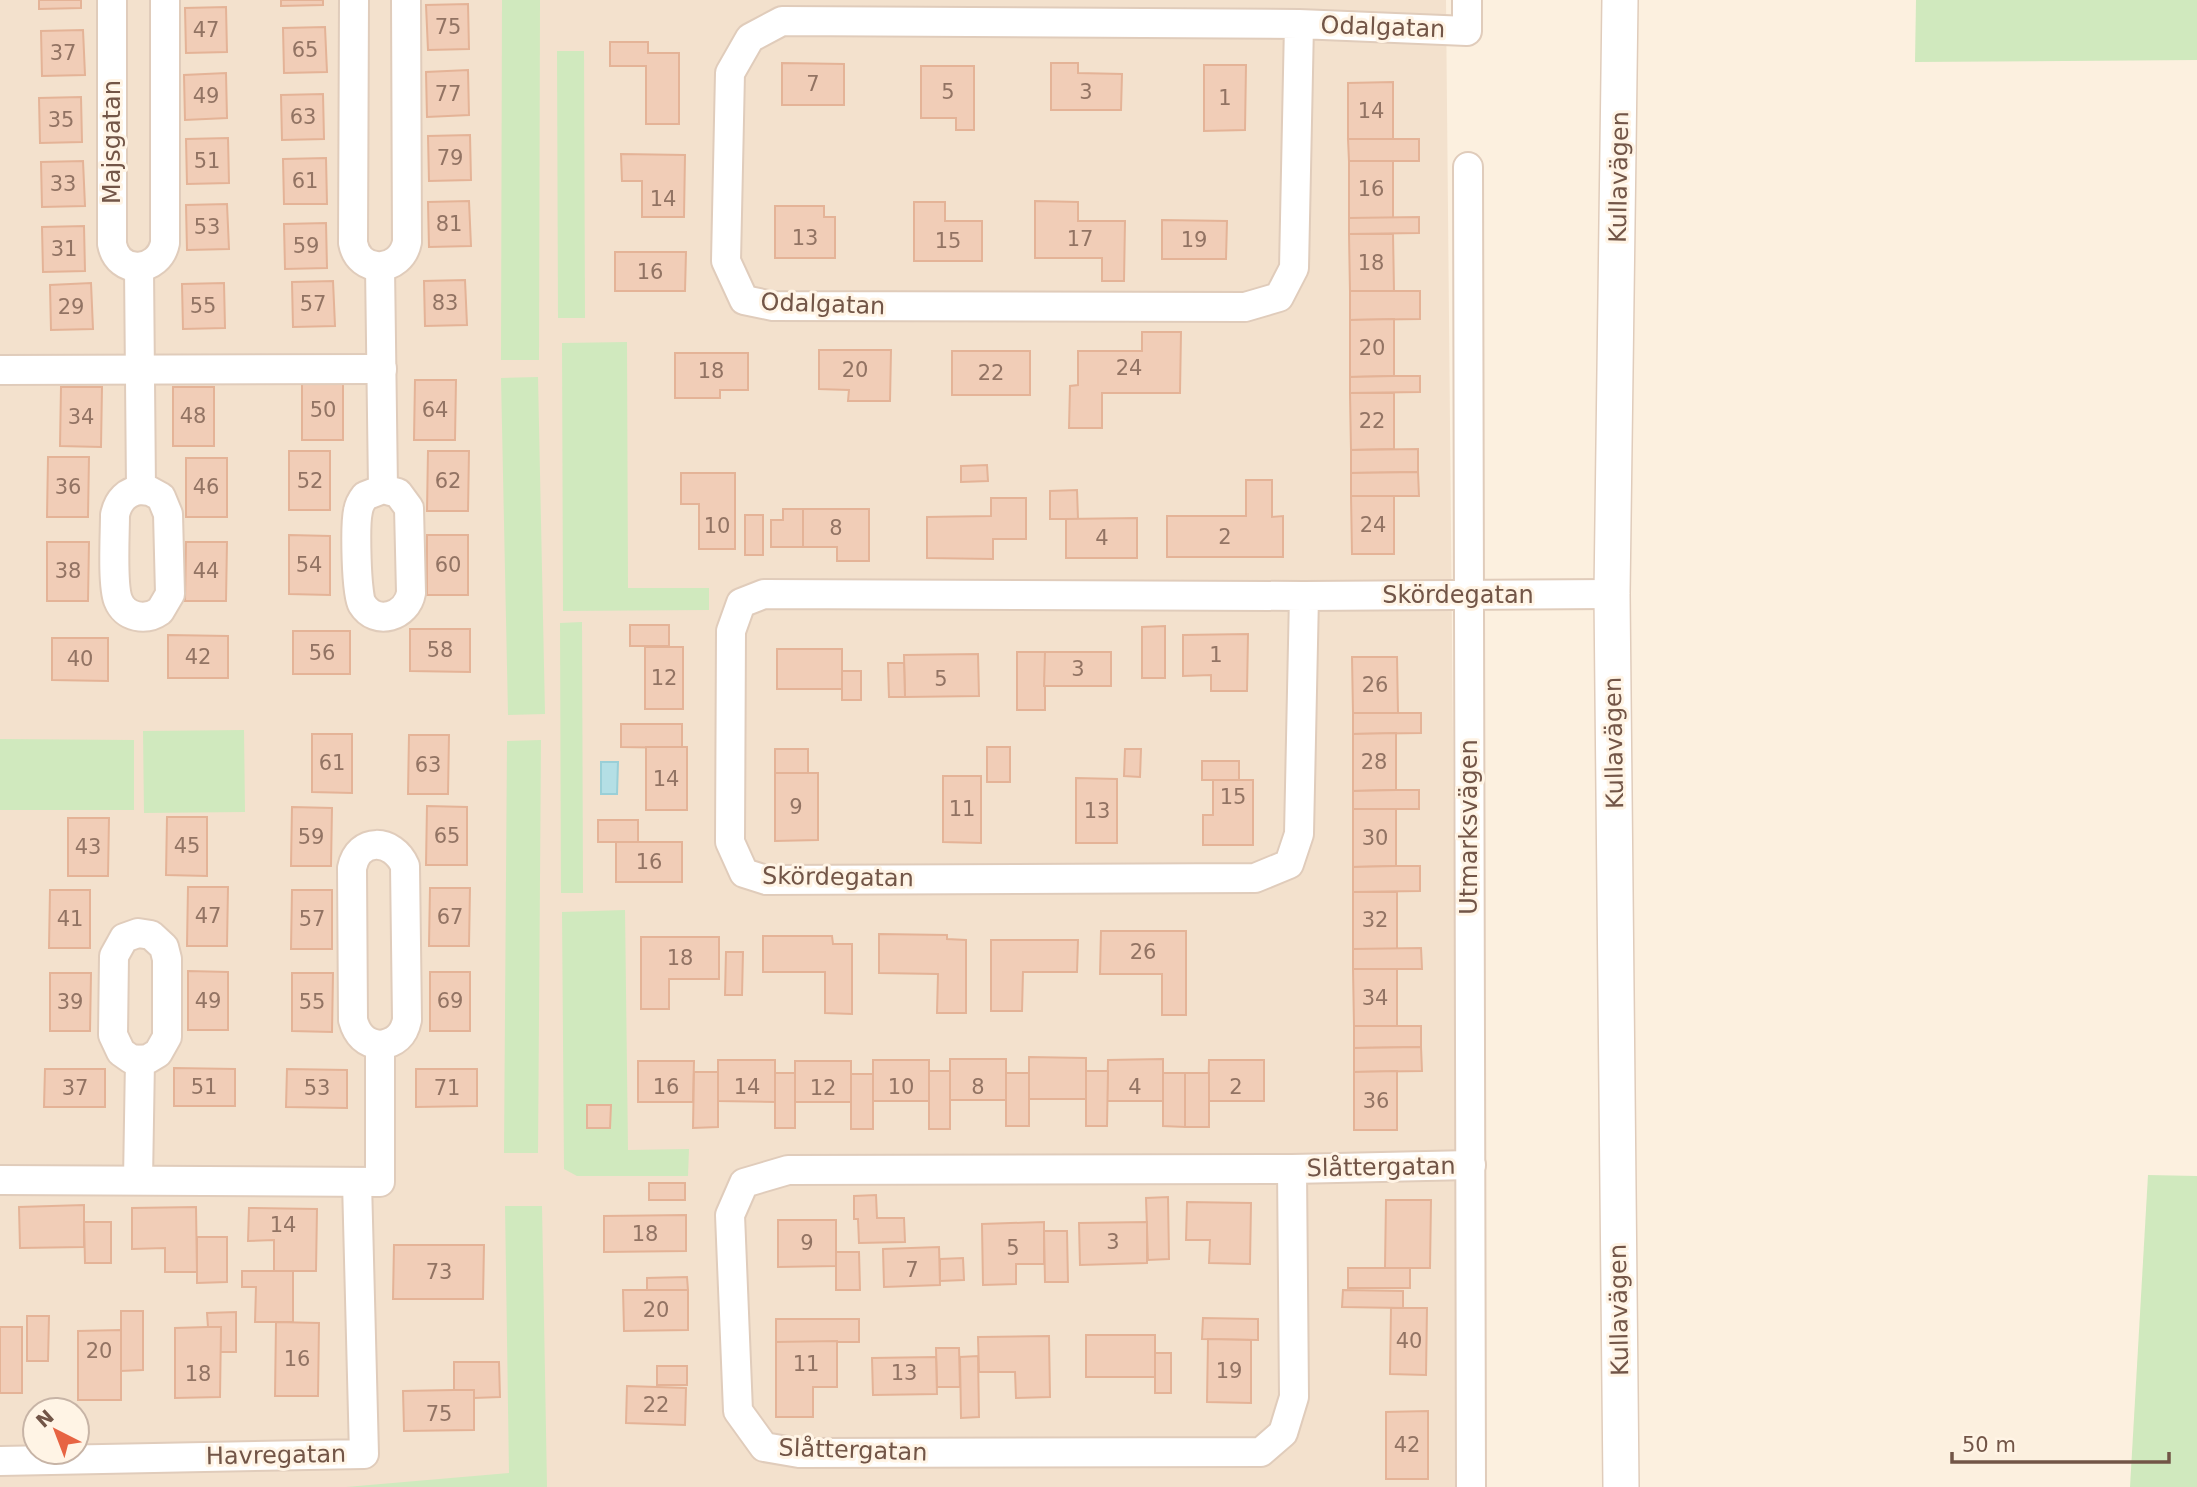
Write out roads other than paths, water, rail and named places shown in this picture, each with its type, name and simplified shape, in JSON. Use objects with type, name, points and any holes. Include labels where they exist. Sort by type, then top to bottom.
[{"type":"street","name":"Majsgatan","points":[[112,0],[112,244],[120,260],[139,268]]},
{"type":"street","points":[[142,490],[139,268],[157,260],[165,243],[165,0]]},
{"type":"street","points":[[354,0],[353,243],[361,260],[380,267],[398,260],[407,242],[406,0]]},
{"type":"street","name":"Odalgatan","points":[[1298,24],[1294,268],[1279,297],[1245,307],[773,306],[744,300],[726,261],[730,73],[750,38],[782,21],[1298,24],[1467,31],[1467,0]]},
{"type":"street","name":"Kullavägen","points":[[1620,0],[1612,594],[1621,1487]]},
{"type":"street","name":"Utmarksvägen","points":[[1468,167],[1471,1487]]},
{"type":"street","points":[[380,267],[383,489]]},
{"type":"street","points":[[0,370],[382,369]]},
{"type":"street","name":"Skördegatan","points":[[1304,596],[1299,834],[1289,864],[1255,878],[766,880],[744,873],[730,842],[731,631],[741,603],[764,594],[1612,594]]},
{"type":"street","points":[[379,845],[395,850],[405,866],[407,1020],[403,1033],[395,1041],[380,1045],[361,1037],[353,1020],[352,882],[352,866],[357,856],[368,847],[379,845]]},
{"type":"street","points":[[0,1180],[380,1182],[380,1045]]},
{"type":"street","points":[[138,1180],[140,1060]]},
{"type":"street","name":"Slåttergatan","points":[[1292,1169],[1294,1397],[1283,1433],[1261,1452],[799,1453],[764,1447],[738,1411],[730,1215],[744,1183],[788,1170],[1292,1169],[1471,1165]]},
{"type":"street","name":"Havregatan","points":[[0,1461],[364,1454],[357,1182]]},
{"type":"water","points":[[601,762],[618,762],[617,794],[601,794]]}]
